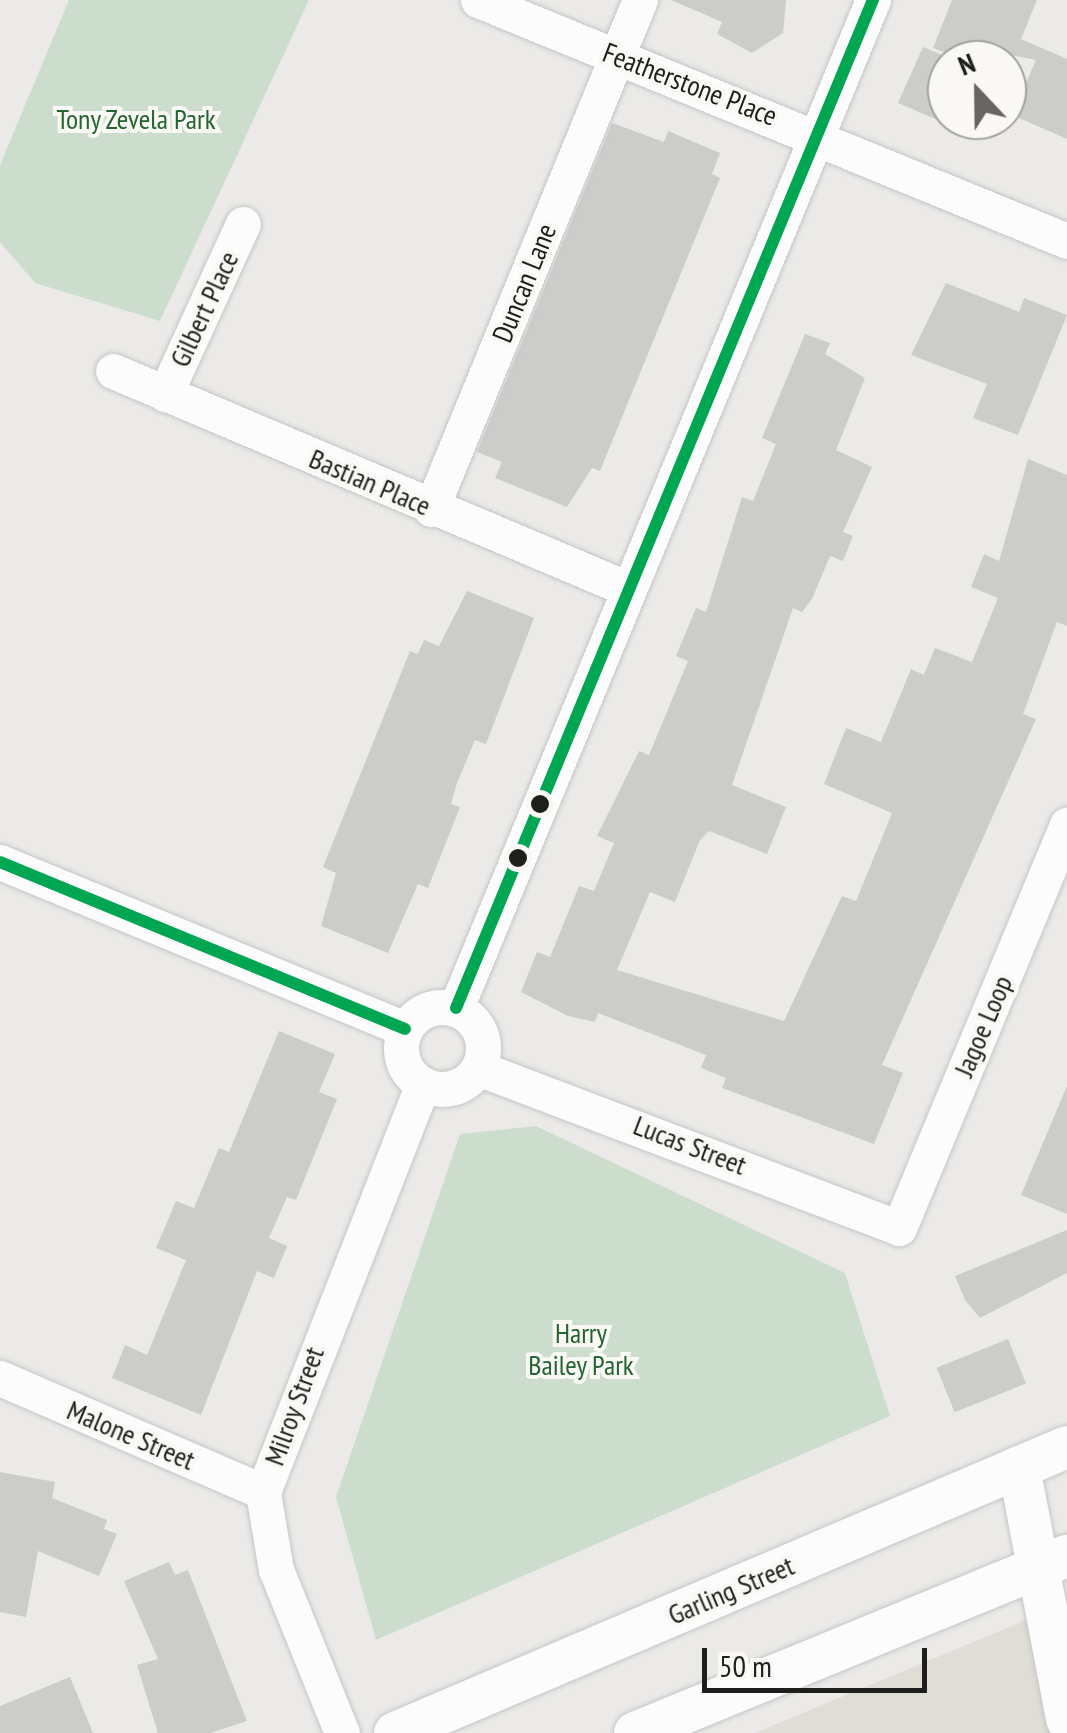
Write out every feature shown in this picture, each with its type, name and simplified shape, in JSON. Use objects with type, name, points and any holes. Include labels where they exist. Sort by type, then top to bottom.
[{"type":"street","name":"Featherstone Place","points":[[478,0],[816,134],[1067,241]]},
{"type":"street","name":"Duncan Lane","points":[[431,509],[640,0]]},
{"type":"street","points":[[456,1008],[872,0]]},
{"type":"street","name":"Gilbert Place","points":[[165,394],[244,224]]},
{"type":"street","name":"Bastian Place","points":[[113,372],[628,589]]},
{"type":"street","name":"Jagoe Loop","points":[[899,1228],[1067,824]]},
{"type":"street","points":[[0,862],[405,1029]]},
{"type":"street","points":[[456,1008],[481,1033],[478,1068],[460,1086],[423,1084],[403,1060],[405,1029],[421,1012],[456,1008]]},
{"type":"street","name":"Lucas Street","points":[[478,1068],[899,1228]]},
{"type":"street","name":"Milroy Street","points":[[342,1733],[276,1570],[263,1492],[423,1084]]},
{"type":"street","name":"Malone Street","points":[[0,1378],[263,1492]]},
{"type":"street","name":"Garling Street","points":[[395,1733],[1067,1448]]},
{"type":"street","points":[[1019,1467],[1053,1562],[1067,1719]]},
{"type":"street","points":[[635,1733],[1053,1562]]},
{"type":"shaded area","points":[[1067,1603],[1067,1733],[755,1733]]},
{"type":"green space","name":"Tony Zevela Park","points":[[69,0],[309,0],[160,321],[35,283],[0,242],[0,165]]},
{"type":"green space","name":"Harry Bailey Park","points":[[536,1126],[845,1273],[890,1416],[376,1640],[336,1497],[460,1134]]},
{"type":"building","points":[[671,0],[786,0],[783,33],[752,53],[717,34],[722,22]]},
{"type":"building","points":[[952,0],[1037,0],[1023,40],[936,40]]},
{"type":"building","points":[[1027,42],[1067,59],[1067,139],[1027,122],[1027,81],[1036,60],[1027,58]]},
{"type":"building","points":[[923,47],[927,49],[927,115],[898,103]]},
{"type":"building","points":[[612,123],[664,142],[668,131],[720,153],[712,174],[720,178],[600,471],[592,468],[567,507],[495,478],[502,462],[477,452]]},
{"type":"building","points":[[946,283],[1019,312],[1024,298],[1067,315],[1018,435],[973,418],[987,384],[911,355]]},
{"type":"building","points":[[805,334],[830,343],[825,354],[865,378],[836,450],[872,467],[843,532],[853,536],[843,561],[830,556],[812,599],[802,612],[793,608],[732,785],[786,807],[767,854],[709,831],[700,840],[675,902],[650,892],[617,970],[784,1021],[842,896],[856,901],[892,813],[824,784],[846,728],[881,742],[911,669],[924,675],[935,648],[972,662],[998,598],[971,587],[984,554],[999,561],[1028,459],[1067,475],[1067,626],[1057,622],[1023,714],[1036,719],[882,1065],[903,1073],[874,1144],[722,1088],[726,1078],[701,1068],[706,1055],[598,1013],[595,1022],[568,1016],[521,992],[537,952],[550,957],[579,886],[594,891],[614,843],[597,836],[639,751],[649,755],[688,661],[676,656],[696,608],[706,612],[742,497],[753,501],[776,444],[762,438]]},
{"type":"building","points":[[467,591],[534,618],[486,744],[475,740],[457,783],[451,804],[460,807],[428,888],[418,884],[388,953],[321,926],[336,873],[323,867],[410,651],[418,654],[424,640],[439,646]]},
{"type":"building","points":[[279,1031],[335,1054],[319,1092],[337,1099],[296,1200],[287,1197],[269,1238],[287,1246],[274,1278],[257,1271],[201,1415],[112,1378],[125,1345],[147,1355],[186,1260],[156,1248],[176,1201],[194,1208],[219,1148],[229,1152]]},
{"type":"building","points":[[1067,1086],[1067,1214],[1021,1195]]},
{"type":"building","points":[[1067,1230],[1067,1273],[980,1318],[965,1300],[955,1276]]},
{"type":"building","points":[[1008,1339],[1026,1384],[955,1412],[937,1368]]},
{"type":"building","points":[[0,1472],[55,1482],[52,1498],[107,1520],[104,1529],[117,1534],[99,1576],[38,1551],[26,1617],[0,1612]]},
{"type":"building","points":[[169,1562],[175,1575],[188,1570],[247,1721],[210,1733],[158,1733],[137,1665],[158,1659],[124,1581]]},
{"type":"building","points":[[70,1677],[93,1733],[0,1733],[0,1706]]},
{"type":"transit line","points":[[456,1008],[873,0]]},
{"type":"transit line","points":[[0,862],[405,1029]]}]
